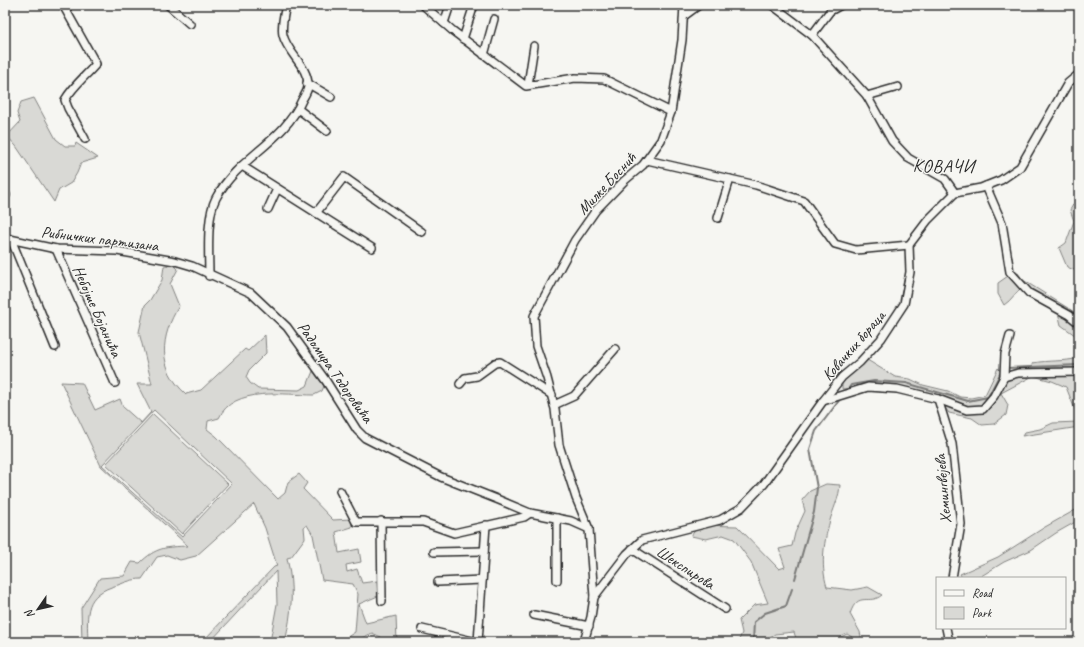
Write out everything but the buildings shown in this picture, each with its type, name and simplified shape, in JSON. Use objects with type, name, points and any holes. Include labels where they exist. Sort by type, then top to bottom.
[{"type":"street","points":[[63,5],[96,64],[70,91],[65,100],[85,139]]},
{"type":"street","points":[[168,5],[190,24]]},
{"type":"street","points":[[209,276],[209,226],[215,199],[228,179],[280,134],[298,110],[308,87],[305,73],[286,44],[282,34],[286,5]]},
{"type":"street","points":[[423,5],[463,39],[526,86],[575,78],[604,79],[671,112]]},
{"type":"street","points":[[444,23],[450,5]]},
{"type":"street","points":[[463,39],[474,5]]},
{"type":"street","name":"Милке Боснић","points":[[589,529],[576,498],[559,445],[552,395],[536,346],[534,316],[575,240],[596,210],[647,160],[661,140],[671,112],[682,40],[684,5]]},
{"type":"street","points":[[684,16],[699,5]]},
{"type":"street","points":[[772,5],[812,36],[867,96],[892,141],[908,158],[945,179],[955,193]]},
{"type":"street","points":[[812,36],[830,11],[841,5]]},
{"type":"street","points":[[484,55],[494,19]]},
{"type":"street","points":[[528,85],[534,46]]},
{"type":"street","points":[[647,160],[756,185],[804,201],[834,244],[856,250],[909,245],[928,220],[955,193],[986,186],[1001,180],[1020,167],[1064,88],[1079,74]]},
{"type":"street","points":[[307,83],[331,97]]},
{"type":"street","points":[[867,96],[898,87]]},
{"type":"street","points":[[298,110],[327,131]]},
{"type":"street","points":[[242,166],[372,248]]},
{"type":"street","points":[[316,213],[344,177],[422,232]]},
{"type":"street","points":[[718,218],[730,179]]},
{"type":"street","points":[[986,186],[1002,223],[1010,272],[1029,293],[1069,315],[1079,323]]},
{"type":"street","points":[[268,209],[277,189]]},
{"type":"street","points":[[8,238],[54,347]]},
{"type":"street","name":"Рибничких партизана","points":[[8,238],[56,249],[117,251],[175,261],[192,266]]},
{"type":"street","name":"Ковачких бораца","points":[[594,597],[632,549],[642,540],[720,520],[741,508],[764,484],[823,401],[842,377],[860,362],[881,339],[904,304],[910,272],[909,245]]},
{"type":"street","name":"Небојше Бојанића","points":[[56,249],[115,383]]},
{"type":"street","name":"Радомира Тодоровића","points":[[192,266],[209,276],[251,293],[287,327],[326,381],[357,430],[365,438],[441,477],[530,513],[571,521],[589,529]]},
{"type":"street","points":[[823,401],[868,387],[897,389],[938,399],[967,410],[983,409],[994,396],[1004,377],[1005,354],[1010,336]]},
{"type":"street","points":[[554,405],[574,396],[615,350]]},
{"type":"street","points":[[460,384],[465,378],[477,376],[495,363],[500,362],[552,395]]},
{"type":"street","points":[[1004,377],[1018,373],[1079,372]]},
{"type":"street","name":"Хемингвејева","points":[[938,399],[952,444],[961,524],[952,577]]},
{"type":"street","points":[[340,491],[356,522],[423,522],[454,533],[524,517],[530,513]]},
{"type":"street","points":[[557,518],[557,580]]},
{"type":"street","points":[[381,521],[382,601]]},
{"type":"street","points":[[422,629],[478,642],[486,525]]},
{"type":"street","name":"Ковачких бораца","points":[[584,642],[589,626],[594,597],[589,529]]},
{"type":"street","name":"Шекспирова","points":[[632,549],[725,609]]},
{"type":"street","points":[[434,552],[484,551]]},
{"type":"street","points":[[438,582],[482,580]]},
{"type":"street","points":[[534,615],[589,626]]},
{"type":"street","points":[[946,629],[950,642]]},
{"type":"green space","points":[[34,98],[56,139],[65,146],[75,146],[76,143],[98,158],[81,163],[71,183],[59,190],[54,202],[16,146],[7,136],[20,122],[17,113],[21,102]]},
{"type":"green space","points":[[1074,203],[1079,208],[1079,269],[1074,270],[1067,267],[1059,248],[1066,243],[1074,221],[1070,210]]},
{"type":"green space","points":[[174,265],[178,269],[170,284],[179,306],[168,329],[164,352],[170,374],[186,394],[201,390],[245,349],[248,351],[265,335],[266,353],[249,370],[246,377],[250,383],[258,389],[299,390],[307,386],[313,371],[324,386],[322,391],[314,395],[261,394],[236,401],[226,408],[219,418],[208,421],[207,429],[216,436],[278,499],[285,493],[288,482],[299,474],[307,483],[303,489],[333,520],[351,519],[352,527],[336,532],[339,553],[359,549],[361,562],[346,565],[347,572],[357,569],[362,583],[377,581],[378,596],[359,604],[366,623],[396,616],[397,642],[383,642],[381,637],[372,633],[354,642],[340,642],[355,632],[358,594],[353,584],[322,580],[313,535],[307,525],[304,527],[305,538],[291,557],[287,558],[291,579],[291,600],[285,642],[270,642],[277,604],[276,571],[210,642],[202,642],[274,567],[277,566],[265,528],[254,504],[196,556],[180,560],[167,555],[157,557],[142,579],[127,582],[99,593],[93,599],[88,613],[88,642],[82,642],[81,608],[100,578],[124,576],[132,562],[140,563],[151,554],[162,549],[188,546],[101,466],[61,382],[82,383],[95,410],[120,399],[123,407],[141,423],[151,412],[137,384],[152,384],[139,332],[145,305],[150,300],[162,280],[164,266]],"holes":[[[154,410],[232,484],[182,537],[102,465]]]},
{"type":"green space","points":[[1018,273],[1023,280],[1079,315],[1079,338],[1061,325],[1057,308],[1023,287],[1004,305],[998,294],[998,283],[1008,276]]},
{"type":"green space","points":[[864,358],[895,377],[910,379],[923,385],[948,391],[960,397],[971,398],[985,395],[998,368],[1005,377],[1030,368],[1033,363],[1079,358],[1079,427],[1022,436],[1025,432],[1040,429],[1053,423],[1078,422],[1076,412],[1066,387],[1052,381],[1033,376],[1001,393],[1008,405],[1006,415],[994,424],[982,425],[972,418],[949,413],[938,399],[868,387],[842,389],[842,377]]},
{"type":"green space","points":[[153,414],[228,484],[182,534],[106,464]]},
{"type":"green space","points":[[826,484],[840,485],[825,543],[823,561],[827,587],[852,590],[868,587],[882,595],[873,599],[860,600],[853,607],[850,614],[860,632],[862,642],[854,642],[852,637],[847,634],[832,642],[797,642],[794,632],[775,634],[770,637],[770,642],[738,642],[742,633],[739,620],[754,605],[768,603],[751,562],[734,539],[723,535],[706,539],[691,536],[699,525],[737,526],[779,569],[785,567],[779,549],[792,546],[795,533],[805,511],[802,500],[810,491]]},
{"type":"green space","points":[[1079,508],[1079,520],[1031,550],[1004,562],[980,577],[962,577],[960,574],[998,557],[1045,527]]},
{"type":"waterway","points":[[1007,368],[1079,365]]},
{"type":"waterway","points":[[846,392],[851,385],[874,381],[906,383],[968,401],[988,397],[1001,372]]},
{"type":"waterway","points":[[795,579],[814,512],[817,488],[810,449],[816,431],[841,398]]},
{"type":"waterway","points":[[753,642],[754,622],[765,613],[786,606],[792,589]]},
{"type":"district","name":"КОВАЧИ","points":[[944,166]]}]
